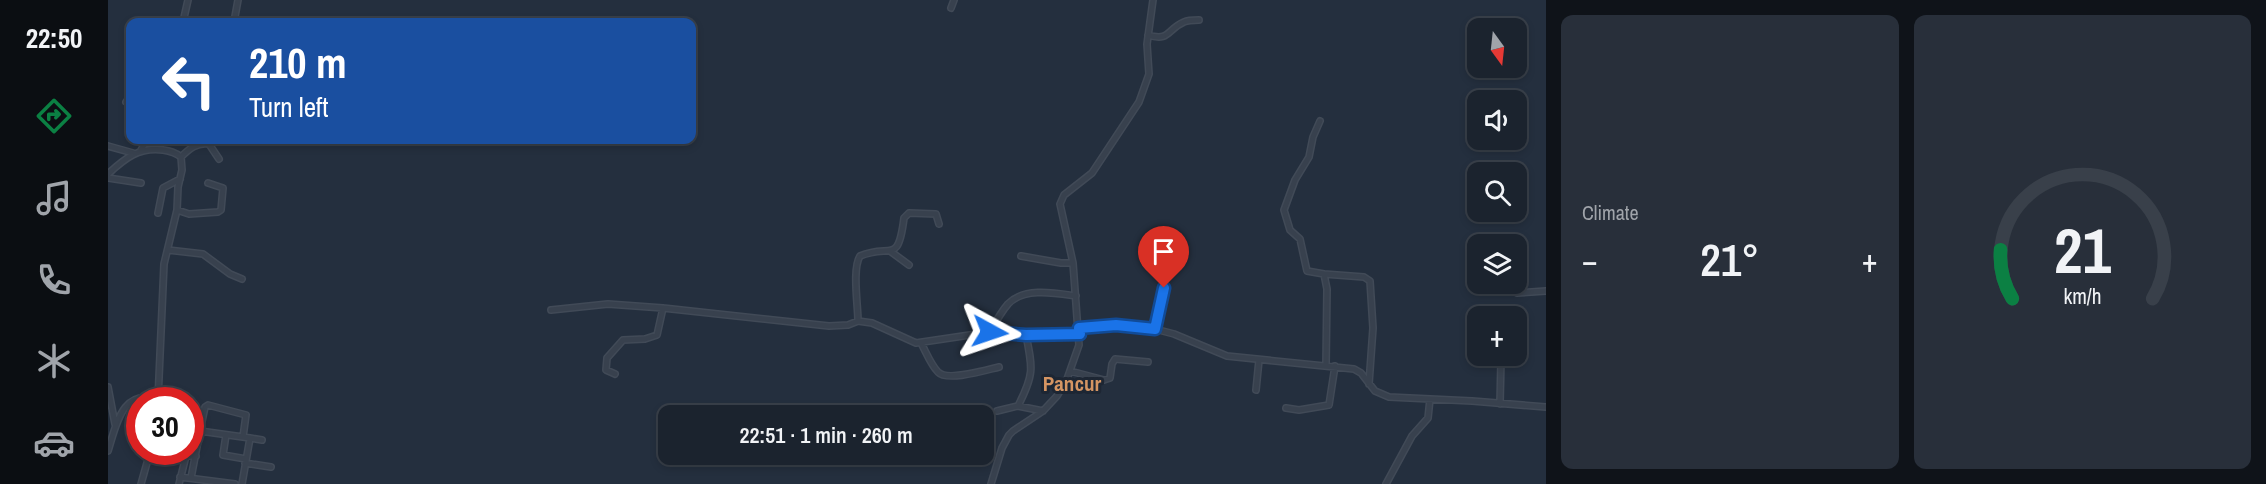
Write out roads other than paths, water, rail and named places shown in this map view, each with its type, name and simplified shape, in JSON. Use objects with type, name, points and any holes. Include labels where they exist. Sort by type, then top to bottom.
[{"type":"street","points":[[184,18],[188,0]]},
{"type":"street","points":[[235,18],[238,0]]},
{"type":"street","points":[[951,8],[954,0]]},
{"type":"street","points":[[991,484],[1002,448],[1009,435],[1043,411],[1057,396],[1070,371],[1079,345],[1080,331],[1073,263],[1060,212],[1061,199],[1092,173],[1139,102],[1149,74],[1148,35],[1153,0]]},
{"type":"street","points":[[1148,35],[1159,38],[1186,21],[1199,20]]},
{"type":"street","points":[[1320,121],[1313,137],[1309,157],[1295,180],[1284,210],[1290,230],[1300,239],[1307,271],[1364,277],[1370,281],[1373,328],[1370,385]]},
{"type":"street","points":[[141,150],[145,144]]},
{"type":"street","points":[[159,387],[164,264],[177,210],[181,157],[190,148],[200,144]]},
{"type":"street","points":[[210,144],[219,159]]},
{"type":"street","points":[[108,146],[134,153]]},
{"type":"street","points":[[108,176],[134,153],[141,150],[166,151],[176,153],[181,157]]},
{"type":"street","points":[[108,176],[141,183]]},
{"type":"street","points":[[158,213],[163,188],[180,180]]},
{"type":"street","points":[[177,210],[189,214],[221,210],[223,188],[208,183]]},
{"type":"street","points":[[858,321],[856,275],[858,259],[864,254],[890,251],[898,247],[902,237],[904,218],[909,213],[936,214],[939,224]]},
{"type":"street","points":[[168,250],[202,254],[230,274],[242,279]]},
{"type":"street","points":[[890,251],[909,265]]},
{"type":"street","points":[[1021,256],[1073,263]]},
{"type":"street","points":[[1324,274],[1327,289],[1326,365]]},
{"type":"street","points":[[1155,329],[1164,288]]},
{"type":"street","points":[[1527,292],[1546,291]]},
{"type":"street","points":[[990,332],[1007,305],[1016,299],[1033,292],[1076,296]]},
{"type":"street","points":[[550,310],[608,304],[829,326],[848,325],[858,321],[872,323],[921,343],[990,332],[1026,335],[1080,331],[1116,325],[1155,329],[1174,334],[1227,356],[1357,370],[1381,395],[1389,397],[1546,407]]},
{"type":"street","points":[[615,374],[606,370],[612,351],[623,340],[645,339],[657,335],[663,308]]},
{"type":"street","points":[[1018,406],[1027,390],[1032,372],[1026,335]]},
{"type":"street","points":[[921,343],[938,373],[944,376],[952,377],[999,367]]},
{"type":"street","points":[[1070,371],[1104,380],[1110,378],[1115,359],[1148,362]]},
{"type":"street","points":[[1256,390],[1259,360]]},
{"type":"street","points":[[1286,408],[1316,408],[1329,405],[1335,366]]},
{"type":"street","points":[[1500,404],[1501,366]]},
{"type":"street","points":[[108,387],[115,426]]},
{"type":"street","points":[[1386,484],[1412,436],[1428,418],[1430,399]]},
{"type":"street","points":[[204,412],[208,405],[246,415],[243,437]]},
{"type":"street","points":[[997,411],[1018,406],[1043,411]]},
{"type":"street","points":[[108,451],[115,426],[126,409]]},
{"type":"street","points":[[204,432],[262,440]]},
{"type":"street","points":[[226,435],[223,455],[271,467]]},
{"type":"street","points":[[242,484],[250,438]]},
{"type":"street","points":[[141,484],[146,465]]},
{"type":"street","points":[[179,484],[183,465]]},
{"type":"street","points":[[191,478],[194,465]]},
{"type":"street","points":[[180,477],[235,484]]},
{"type":"district","name":"Pancur","points":[[1072,383]]}]
